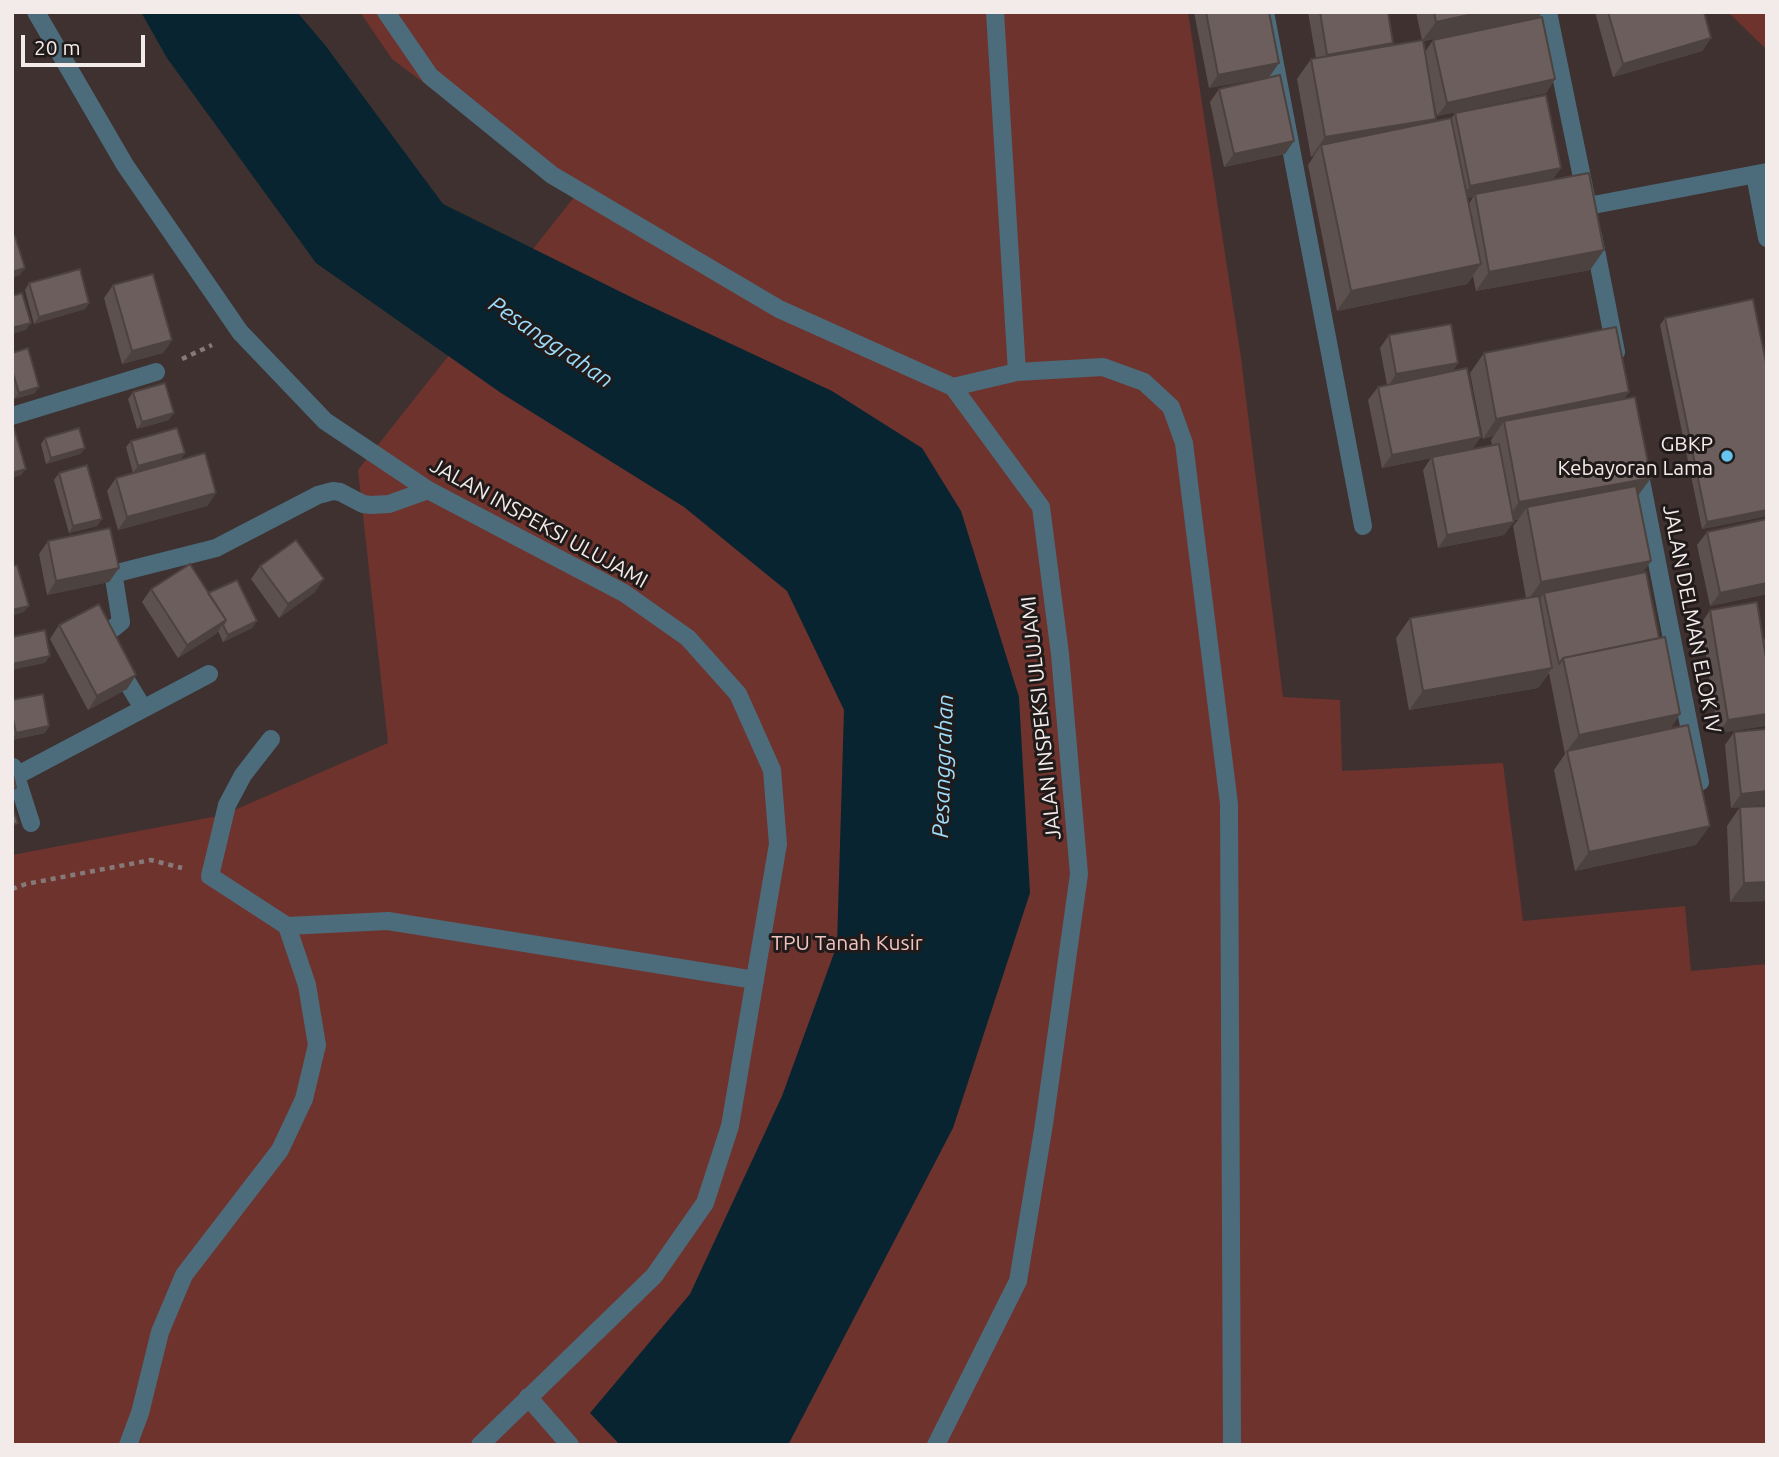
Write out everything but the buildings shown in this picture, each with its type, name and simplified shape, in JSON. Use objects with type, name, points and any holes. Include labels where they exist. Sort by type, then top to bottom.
[{"type":"street","name":"JALAN INSPEKSI ULUJAMI","points":[[36,12],[125,165],[240,332],[325,421],[428,491],[624,593],[688,638],[737,694],[772,770],[778,844],[730,1126],[705,1203],[654,1276],[527,1396],[480,1445]]},
{"type":"street","name":"JALAN INSPEKSI ULUJAMI","points":[[386,12],[430,76],[552,175],[779,309],[953,387],[1041,507],[1060,654],[1079,874],[1044,1124],[1018,1281],[936,1445]]},
{"type":"street","points":[[995,12],[1017,372]]},
{"type":"street","points":[[1265,12],[1363,526]]},
{"type":"street","points":[[1548,12],[1620,370]]},
{"type":"street","points":[[1588,206],[1761,173],[1767,238]]},
{"type":"street","points":[[953,387],[1017,372],[1103,367],[1144,382],[1171,407],[1184,443],[1228,804],[1232,1445]]},
{"type":"street","points":[[12,416],[156,372]]},
{"type":"street","name":"JALAN DELMAN ELOK IV","points":[[1636,453],[1700,782]]},
{"type":"street","points":[[143,708],[121,672],[105,635],[121,622],[115,575],[216,548],[326,493],[340,492],[363,504],[371,505],[389,504],[428,491]]},
{"type":"street","points":[[32,823],[14,770],[209,674]]},
{"type":"street","points":[[271,739],[243,775],[227,805],[210,876],[287,926],[388,921],[755,980]]},
{"type":"street","points":[[128,1445],[140,1413],[160,1332],[184,1275],[279,1150],[304,1099],[317,1045],[307,985],[287,926]]},
{"type":"street","points":[[527,1396],[570,1445]]},
{"type":"path","points":[[156,372],[240,332]]},
{"type":"path","points":[[12,889],[152,860],[210,876]]},
{"type":"green space","name":"TPU Tanah Kusir","points":[[360,12],[1188,12],[1241,358],[1283,697],[1340,700],[1342,771],[1503,763],[1523,921],[1685,906],[1691,971],[1767,964],[1767,1445],[12,1445],[12,855],[223,815],[388,743],[358,470],[575,196],[392,59]]},
{"type":"green space","points":[[1728,12],[1767,12],[1767,50]]},
{"type":"water","name":"Pesanggrahan","points":[[141,12],[297,12],[325,45],[443,204],[637,300],[832,391],[922,448],[961,511],[1019,697],[1030,893],[953,1128],[788,1445],[620,1445],[590,1413],[690,1294],[782,1096],[837,945],[844,710],[787,591],[684,507],[501,393],[316,263],[167,58]]},
{"type":"place","name":"GBKP Kebayoran Lama","points":[[1727,456]]}]
